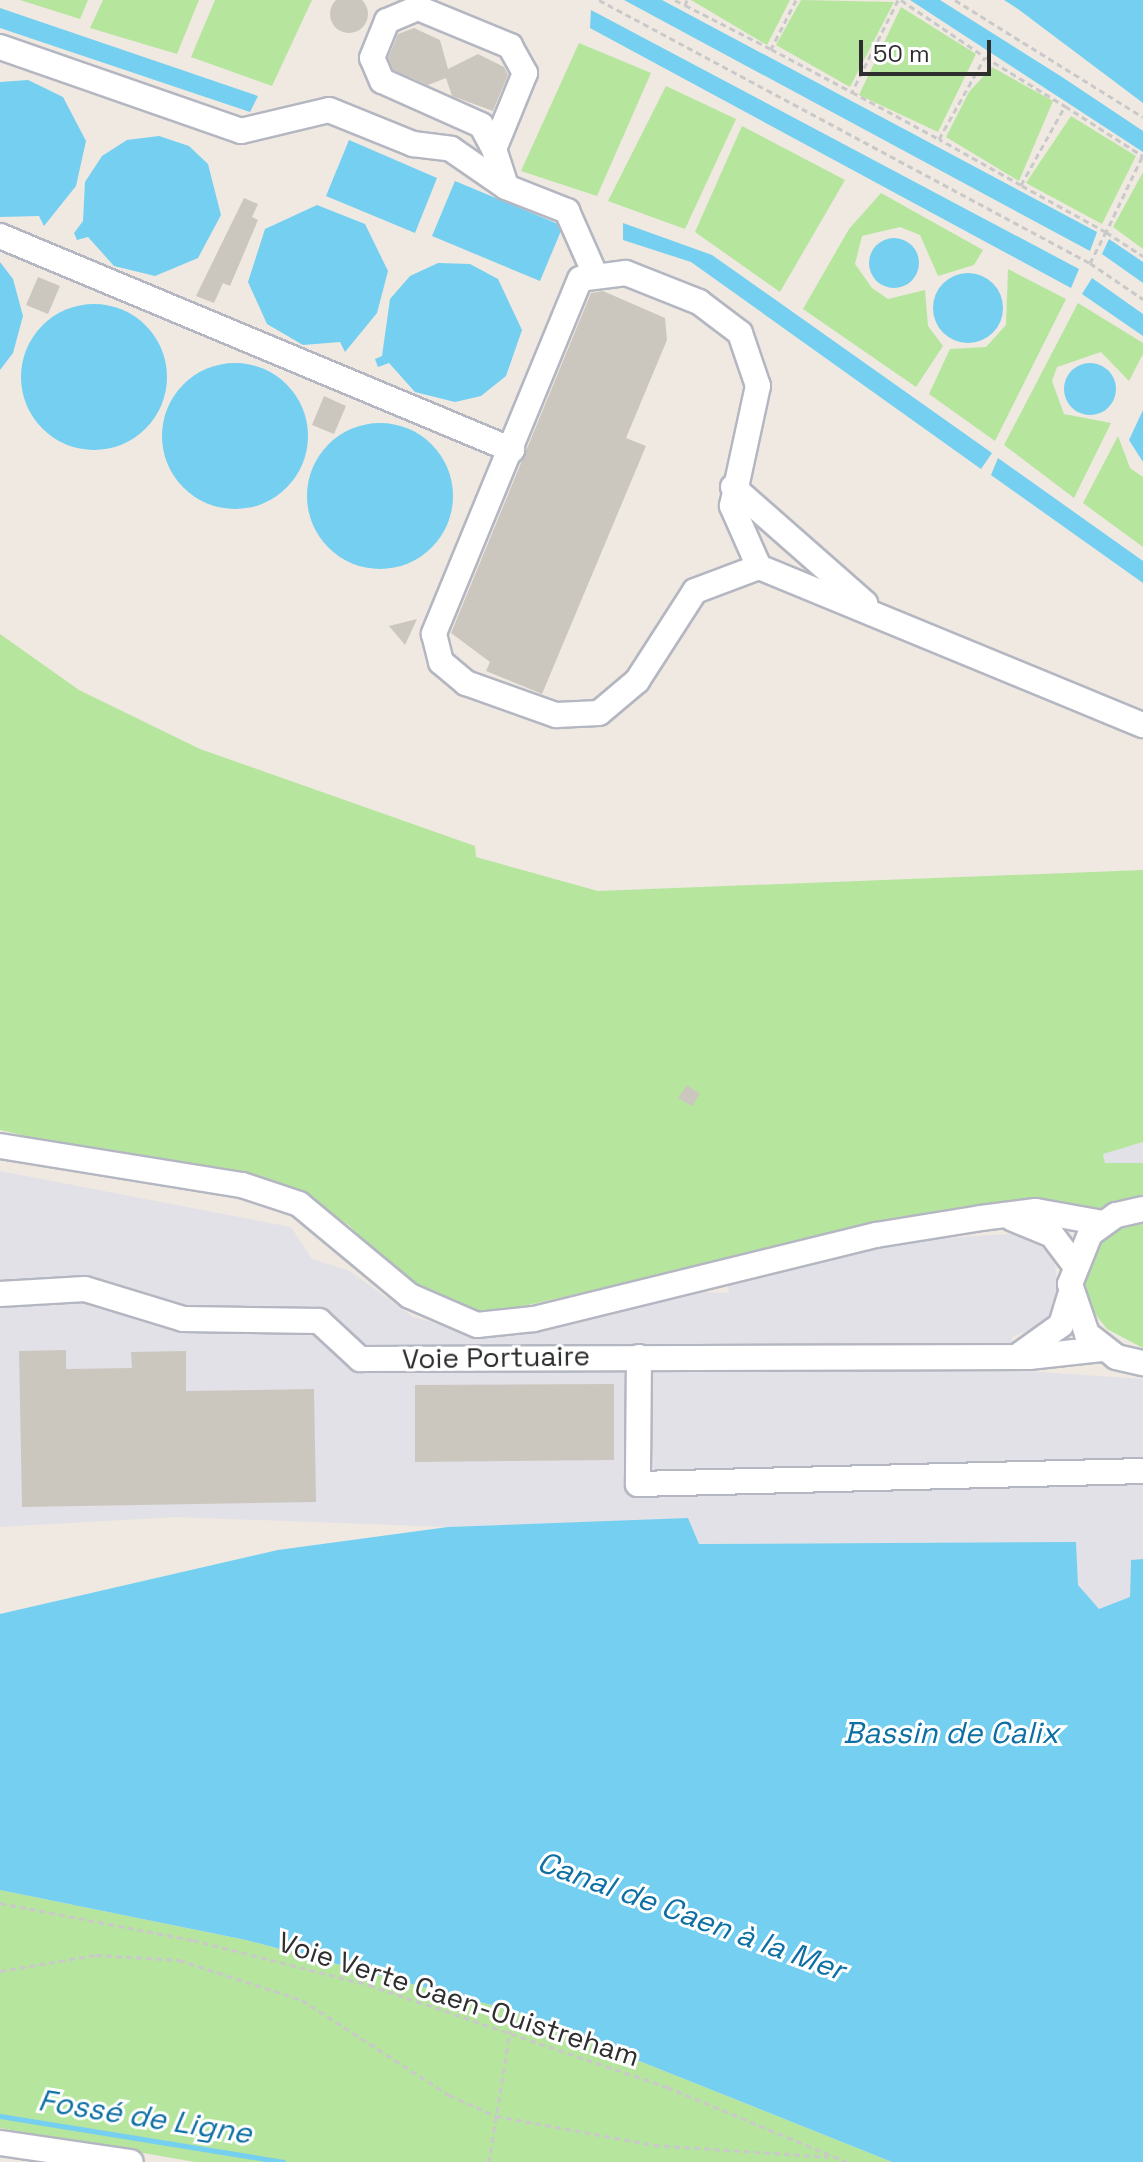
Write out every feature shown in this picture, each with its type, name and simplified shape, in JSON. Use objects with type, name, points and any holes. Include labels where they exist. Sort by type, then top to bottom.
[{"type":"street","points":[[494,149],[525,73],[510,46],[418,8],[387,21],[372,58],[382,81],[481,125],[494,149],[506,187]]},
{"type":"street","points":[[0,47],[241,131],[329,110],[413,144],[451,149],[506,187],[567,211],[594,272]]},
{"type":"street","points":[[0,236],[512,450]]},
{"type":"street","points":[[759,567],[732,506],[733,487],[758,386],[740,333],[699,302],[626,273],[594,272],[580,279],[434,634],[441,662],[494,699],[556,715],[599,713],[637,681],[695,591],[759,567],[1143,725]]},
{"type":"street","points":[[733,487],[879,615]]},
{"type":"street","points":[[0,1146],[242,1185],[299,1204],[410,1296],[477,1325],[534,1319],[876,1235],[1036,1211],[1103,1223],[1143,1209]]},
{"type":"street","points":[[995,1216],[1030,1221],[1073,1263]]},
{"type":"street","points":[[1017,1353],[1061,1325],[1070,1295],[1073,1263],[1103,1223]]},
{"type":"street","name":"Voie Portuaire","points":[[0,1294],[85,1289],[183,1319],[319,1321],[360,1359],[1017,1353],[1102,1349]]},
{"type":"street","points":[[1070,1295],[1087,1334],[1102,1349],[1143,1363]]},
{"type":"street","points":[[639,1357],[638,1484],[1143,1471]]},
{"type":"street","points":[[0,2143],[131,2162]]},
{"type":"path","points":[[599,0],[1090,263],[1143,299]]},
{"type":"path","points":[[675,0],[939,139],[1106,232],[1143,256]]},
{"type":"path","points":[[685,5],[687,0]]},
{"type":"path","points":[[771,49],[796,0]]},
{"type":"path","points":[[852,92],[900,0],[1143,156],[1090,263]]},
{"type":"path","points":[[955,0],[1143,117]]},
{"type":"path","points":[[939,139],[985,57]]},
{"type":"path","points":[[1021,185],[1065,106]]},
{"type":"path","name":"Voie Verte Caen-Ouistreham","points":[[0,1903],[231,1949],[510,2031],[847,2162]]},
{"type":"path","points":[[0,1971],[124,1955],[241,1976],[329,2016],[449,2095],[496,2116],[654,2145],[833,2157]]},
{"type":"path","points":[[489,2162],[510,2031]]},
{"type":"shaded area","points":[[1143,1142],[1143,1163],[1105,1163],[1103,1153]]},
{"type":"shaded area","points":[[0,1171],[291,1227],[312,1259],[350,1271],[413,1317],[483,1336],[530,1333],[698,1292],[729,1293],[728,1285],[914,1240],[1025,1233],[1054,1258],[1059,1298],[1043,1325],[1012,1337],[1013,1370],[1143,1379],[1143,1559],[1131,1560],[1130,1597],[1099,1610],[1087,1599],[1077,1583],[1076,1542],[699,1544],[688,1519],[448,1527],[176,1517],[0,1527]]},
{"type":"green space","points":[[20,0],[88,0],[80,19]]},
{"type":"green space","points":[[103,0],[199,0],[177,54],[90,28]]},
{"type":"green space","points":[[215,0],[312,0],[272,86],[191,57]]},
{"type":"green space","points":[[691,0],[790,0],[767,45]]},
{"type":"green space","points":[[801,0],[894,2],[850,87],[776,45]]},
{"type":"green space","points":[[901,7],[976,54],[938,132],[859,95]]},
{"type":"green space","points":[[579,43],[651,73],[597,196],[521,171]]},
{"type":"green space","points":[[992,67],[1053,101],[1019,181],[946,137],[969,92]]},
{"type":"green space","points":[[666,86],[736,119],[685,229],[608,201]]},
{"type":"green space","points":[[1071,116],[1136,156],[1102,224],[1026,183]]},
{"type":"green space","points":[[742,126],[845,180],[780,292],[695,232]]},
{"type":"green space","points":[[1143,172],[1143,249],[1113,227]]},
{"type":"green space","points":[[881,193],[983,250],[974,265],[938,276],[920,235],[900,227],[862,236],[855,264],[872,288],[888,299],[925,290],[928,326],[943,346],[916,387],[803,309],[849,229]]},
{"type":"green space","points":[[1008,269],[1066,299],[995,441],[929,394],[950,349],[986,347],[1006,325]]},
{"type":"green space","points":[[1078,303],[1143,343],[1143,354],[1129,381],[1101,352],[1057,367],[1052,381],[1064,414],[1111,423],[1074,498],[1004,445]]},
{"type":"green space","points":[[1118,436],[1130,468],[1143,477],[1143,547],[1083,503]]},
{"type":"green space","points":[[0,634],[79,690],[200,749],[475,846],[476,857],[598,891],[1143,870],[1143,1142],[1103,1154],[1105,1163],[1143,1163],[1143,1201],[1089,1212],[955,1209],[493,1313],[459,1309],[396,1275],[350,1226],[316,1204],[0,1130]]},
{"type":"green space","points":[[1143,1222],[1143,1348],[1107,1329],[1089,1306],[1085,1279],[1100,1236]]},
{"type":"green space","points":[[0,1890],[246,1940],[514,2011],[892,2162],[195,2162],[0,2128]]},
{"type":"water","points":[[624,0],[662,0],[1097,232],[1090,251]]},
{"type":"water","points":[[910,0],[940,0],[1062,77],[1143,131],[1143,152]]},
{"type":"water","points":[[1004,0],[1143,0],[1143,103],[1018,9]]},
{"type":"water","points":[[0,8],[258,96],[250,112],[0,28]]},
{"type":"water","points":[[591,10],[1079,269],[1071,288],[590,28]]},
{"type":"water","points":[[28,80],[63,97],[86,141],[76,186],[44,226],[39,216],[0,217],[0,82]]},
{"type":"water","points":[[159,136],[189,146],[208,164],[221,215],[198,258],[155,276],[114,266],[88,237],[77,240],[74,233],[83,221],[85,182],[102,156],[127,140]]},
{"type":"water","points":[[349,140],[437,178],[415,233],[326,196]]},
{"type":"water","points":[[455,181],[563,226],[540,281],[432,236]]},
{"type":"water","points":[[317,205],[365,224],[388,271],[377,313],[345,352],[340,342],[303,345],[267,324],[248,282],[265,229]]},
{"type":"water","points":[[623,223],[712,255],[992,453],[981,469],[691,262],[623,240]]},
{"type":"water","points":[[894,238],[912,245],[919,263],[912,281],[894,288],[876,281],[869,263],[876,245]]},
{"type":"water","points":[[1109,239],[1143,262],[1143,283],[1102,254]]},
{"type":"water","points":[[0,262],[13,279],[23,316],[13,353],[0,370]]},
{"type":"water","points":[[438,263],[470,264],[498,279],[522,330],[506,376],[481,396],[455,402],[415,392],[389,363],[378,367],[375,359],[382,356],[390,299],[410,276]]},
{"type":"water","points":[[968,273],[987,279],[997,289],[1003,308],[997,327],[987,337],[968,343],[949,337],[939,327],[933,308],[939,289],[949,279]]},
{"type":"water","points":[[1092,278],[1143,314],[1143,336],[1082,294]]},
{"type":"water","points":[[94,304],[122,309],[146,325],[162,349],[167,377],[162,405],[146,429],[122,445],[94,450],[66,445],[42,429],[26,405],[21,377],[26,349],[42,325],[66,309]]},
{"type":"water","points":[[235,363],[263,368],[287,384],[303,408],[308,436],[303,464],[287,488],[263,504],[235,509],[207,504],[183,488],[167,464],[162,436],[167,408],[183,384],[207,368]]},
{"type":"water","points":[[1090,363],[1109,370],[1116,389],[1109,408],[1090,415],[1071,408],[1064,389],[1071,370]]},
{"type":"water","points":[[1143,410],[1143,462],[1129,440]]},
{"type":"water","points":[[380,423],[408,428],[432,444],[448,468],[453,496],[448,524],[432,548],[408,564],[380,569],[352,564],[328,548],[312,524],[307,496],[312,468],[328,444],[352,428]]},
{"type":"water","points":[[998,458],[1143,561],[1143,583],[991,475]]},
{"type":"water","points":[[688,1518],[699,1544],[1076,1542],[1078,1585],[1099,1609],[1130,1597],[1131,1560],[1143,1559],[1143,2162],[892,2162],[514,2011],[246,1940],[0,1890],[0,1614],[278,1550],[448,1527]]},
{"type":"building","points":[[349,-5],[362,1],[368,14],[362,27],[349,33],[336,27],[330,14],[336,1]]},
{"type":"building","points":[[414,28],[440,40],[448,69],[478,54],[504,67],[508,75],[493,111],[452,96],[446,78],[428,85],[393,70],[388,58],[398,34]]},
{"type":"building","points":[[244,198],[258,204],[252,217],[258,220],[230,286],[223,283],[214,303],[196,296]]},
{"type":"building","points":[[38,277],[60,286],[48,314],[26,305]]},
{"type":"building","points":[[603,291],[665,318],[667,340],[626,438],[646,446],[542,694],[486,671],[490,662],[451,633],[591,293]]},
{"type":"building","points":[[324,396],[346,406],[334,434],[312,425]]},
{"type":"building","points":[[417,619],[405,645],[389,626]]},
{"type":"building","points":[[687,1085],[700,1094],[692,1106],[678,1098]]},
{"type":"building","points":[[66,1350],[66,1369],[132,1368],[131,1352],[186,1351],[186,1391],[314,1389],[316,1502],[22,1507],[19,1351]]},
{"type":"building","points":[[614,1384],[614,1460],[415,1462],[415,1385]]},
{"type":"waterway","name":"Fossé de Ligne","points":[[0,2116],[283,2162]]},
{"type":"water label","name":"Bassin de Calix","points":[[951,1733]]},
{"type":"water label","name":"Canal de Caen à la Mer","points":[[691,1916]]}]
